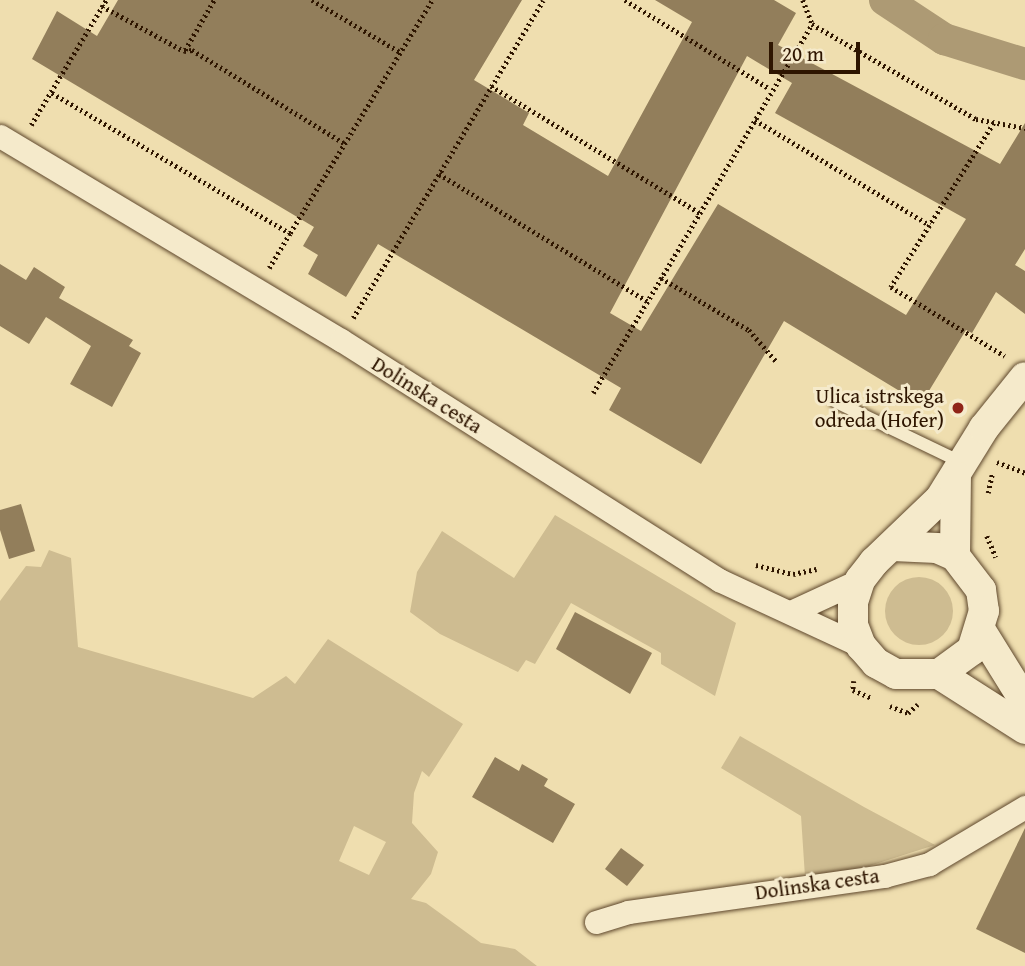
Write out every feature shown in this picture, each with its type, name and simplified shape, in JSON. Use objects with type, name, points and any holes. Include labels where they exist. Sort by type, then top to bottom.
[{"type":"street","name":"Dolinska cesta","points":[[0,136],[341,340],[719,580],[793,611],[861,646]]},
{"type":"street","points":[[793,611],[859,580],[940,499],[1019,369]]},
{"type":"street","points":[[956,556],[959,470]]},
{"type":"street","points":[[893,546],[937,548],[956,556],[981,590],[981,631],[972,650],[939,674]]},
{"type":"street","points":[[859,580],[853,602],[853,625],[861,646],[876,663],[896,674],[939,674],[1025,729]]},
{"type":"street","points":[[981,631],[1025,702]]},
{"type":"street","name":"Dolinska cesta","points":[[596,922],[628,912],[884,876],[929,864],[1025,807]]},
{"type":"lane","points":[[836,402],[959,470]]},
{"type":"path","points":[[31,125],[106,0]]},
{"type":"path","points":[[184,51],[214,0]]},
{"type":"path","points":[[313,0],[400,52]]},
{"type":"path","points":[[269,269],[432,0]]},
{"type":"path","points":[[363,327],[353,319],[543,0]]},
{"type":"path","points":[[625,0],[769,89]]},
{"type":"path","points":[[803,0],[813,24],[976,119],[1025,128]]},
{"type":"path","points":[[102,6],[184,51],[192,50],[344,144]]},
{"type":"path","points":[[593,393],[813,24]]},
{"type":"path","points":[[491,86],[700,214]]},
{"type":"path","points":[[52,93],[290,233]]},
{"type":"path","points":[[755,121],[930,225]]},
{"type":"path","points":[[994,122],[891,288],[1019,369]]},
{"type":"path","points":[[439,174],[647,301]]},
{"type":"path","points":[[661,278],[749,330],[776,361]]},
{"type":"path","points":[[986,502],[993,469],[1004,454]]},
{"type":"path","points":[[748,562],[793,574],[824,568]]},
{"type":"shaded area","points":[[555,515],[736,623],[715,696],[661,664],[661,653],[571,603],[535,664],[526,660],[518,672],[440,634],[410,612],[417,572],[442,531],[514,578]]},
{"type":"shaded area","points":[[49,550],[71,558],[78,647],[253,698],[286,676],[295,684],[328,639],[463,724],[429,777],[422,771],[414,793],[412,823],[438,852],[431,874],[411,899],[426,903],[481,943],[515,949],[537,966],[0,966],[0,601],[26,566],[41,567]],"holes":[[[354,826],[386,842],[369,875],[339,861]]]},
{"type":"shaded area","points":[[919,577],[932,580],[943,587],[950,598],[953,611],[950,624],[943,635],[932,642],[919,645],[906,642],[895,635],[888,624],[885,611],[888,598],[895,587],[906,580]]},
{"type":"shaded area","points":[[740,736],[935,845],[844,874],[805,877],[801,816],[721,768]]},
{"type":"building","points":[[118,0],[522,0],[474,80],[529,113],[523,125],[608,176],[692,22],[655,0],[774,0],[796,13],[778,45],[1000,164],[1025,123],[1025,249],[1015,265],[1025,271],[1025,314],[996,292],[972,333],[966,330],[921,404],[784,321],[701,464],[609,410],[621,388],[378,244],[346,297],[308,274],[318,255],[303,246],[314,227],[32,59],[57,11],[97,36]],"holes":[[[747,56],[792,83],[775,113],[966,219],[906,315],[718,204],[641,331],[610,313]]]},
{"type":"building","points":[[0,264],[26,280],[34,267],[65,287],[59,298],[133,340],[129,346],[141,353],[112,407],[70,384],[91,346],[46,317],[29,344],[0,326]]},
{"type":"building","points":[[21,504],[35,551],[9,559],[0,530],[0,510]]},
{"type":"building","points":[[575,612],[652,653],[630,694],[556,649]]},
{"type":"building","points":[[495,757],[519,771],[522,764],[548,779],[544,786],[575,804],[553,843],[472,797]]},
{"type":"building","points":[[1025,828],[1025,953],[976,929]]},
{"type":"building","points":[[621,848],[644,865],[627,886],[605,869]]},
{"type":"waterway","points":[[885,0],[944,39],[1025,64]]},
{"type":"place","name":"Ulica istrskega odreda (Hofer)","points":[[958,408]]}]
